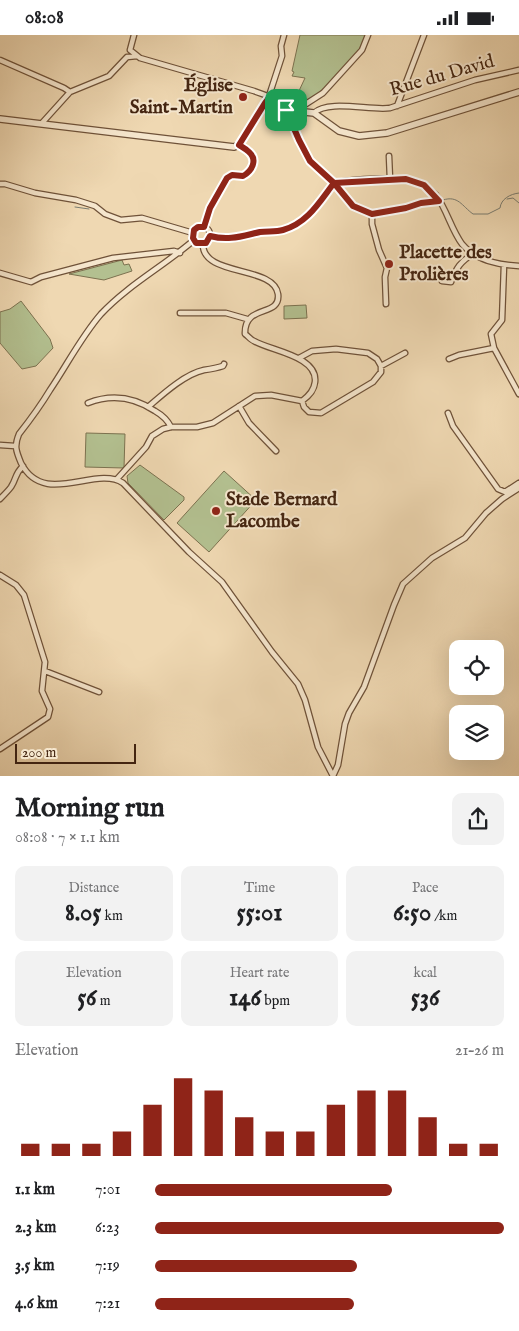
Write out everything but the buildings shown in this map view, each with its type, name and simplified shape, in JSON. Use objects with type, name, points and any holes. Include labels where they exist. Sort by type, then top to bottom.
[{"type":"street","points":[[134,35],[130,50],[140,58],[254,91],[265,95],[268,99],[286,110],[314,113],[339,131],[359,136],[387,133],[519,92]]},
{"type":"street","points":[[0,119],[229,147],[239,145],[268,99],[282,57],[284,35]]},
{"type":"street","points":[[295,111],[323,93],[362,50],[368,35]]},
{"type":"street","points":[[397,106],[424,35]]},
{"type":"street","points":[[42,123],[70,92],[109,76],[127,57],[137,56]]},
{"type":"street","points":[[0,60],[70,92]]},
{"type":"street","name":"Rue du David","points":[[314,113],[321,109],[337,106],[382,109],[397,106],[475,80],[519,70]]},
{"type":"street","points":[[286,110],[310,161],[334,183],[353,206],[372,214],[439,201]]},
{"type":"street","points":[[204,227],[210,208],[227,178],[232,175],[243,176],[252,169],[253,161],[251,154],[239,145]]},
{"type":"street","points":[[389,155],[390,179]]},
{"type":"street","points":[[210,236],[226,239],[240,238],[293,226],[307,217],[334,183],[406,179],[430,189],[439,201],[462,244],[473,254],[504,265],[519,266]]},
{"type":"street","points":[[0,184],[35,193],[76,200],[95,206],[105,214],[121,220],[142,218],[193,233]]},
{"type":"street","points":[[372,214],[372,224],[379,250],[387,268],[385,277],[386,304]]},
{"type":"street","points":[[198,227],[204,227],[209,230],[210,236],[208,241],[199,244],[194,240],[193,233],[198,227]]},
{"type":"street","points":[[194,240],[180,253],[123,293],[101,314],[85,335],[49,393],[19,434],[15,446],[23,466],[39,481],[50,485],[117,479],[189,552],[222,582],[272,652],[298,684],[305,699],[318,747],[333,776]]},
{"type":"street","points":[[117,479],[146,447],[152,436],[163,429],[213,423],[255,396],[271,395],[302,401],[310,395],[315,387],[316,377],[311,368],[299,359],[253,341],[245,334],[247,319],[272,308],[278,300],[278,293],[271,283],[261,277],[224,266],[207,256],[203,244]]},
{"type":"street","points":[[0,273],[32,282],[40,277],[114,258],[166,252],[180,253]]},
{"type":"street","points":[[442,281],[451,282],[462,260],[473,254]]},
{"type":"street","points":[[504,265],[502,320],[490,334],[494,348],[519,393]]},
{"type":"street","points":[[180,313],[226,313],[247,319]]},
{"type":"street","points":[[449,359],[459,355],[494,348]]},
{"type":"street","points":[[299,359],[312,351],[336,349],[368,353],[377,359],[382,371],[373,382],[321,413],[309,412],[304,407],[302,401]]},
{"type":"street","points":[[381,366],[405,353]]},
{"type":"street","points":[[148,407],[180,381],[204,370],[211,370],[224,364]]},
{"type":"street","points":[[88,403],[108,397],[134,400],[168,419],[170,427]]},
{"type":"street","points":[[239,406],[249,423],[276,451]]},
{"type":"street","points":[[448,413],[453,427],[498,489],[504,492],[519,483]]},
{"type":"street","points":[[0,445],[15,446]]},
{"type":"street","points":[[0,499],[11,488],[16,474],[23,466]]},
{"type":"street","points":[[333,776],[338,765],[347,719],[364,687],[394,605],[404,584],[432,558],[465,538],[486,513],[519,488]]},
{"type":"street","points":[[0,575],[16,585],[24,595],[45,662],[42,691],[50,709],[48,717],[0,749]]},
{"type":"street","points":[[45,671],[99,692]]},
{"type":"green space","points":[[300,35],[367,35],[355,55],[338,75],[300,106],[299,102],[304,99],[304,96],[298,93],[305,78],[292,76],[294,72],[292,71]]},
{"type":"green space","points":[[122,260],[124,265],[129,264],[132,271],[104,280],[69,274]]},
{"type":"green space","points":[[21,301],[50,339],[53,348],[36,366],[22,369],[0,343],[0,312],[10,309]]},
{"type":"green space","points":[[306,305],[307,318],[284,319],[284,306]]},
{"type":"green space","points":[[86,433],[125,434],[124,468],[85,467]]},
{"type":"green space","points":[[140,465],[184,497],[184,500],[164,520],[128,483],[127,476]]},
{"type":"green space","name":"Stade Bernard Lacombe","points":[[224,471],[256,500],[209,552],[177,523]]},
{"type":"waterway","points":[[443,200],[456,200],[473,214],[488,214],[500,208],[506,197],[519,193]]},
{"type":"waterway","points":[[507,199],[513,198],[519,203]]},
{"type":"waterway","points":[[75,207],[89,209]]},
{"type":"place","name":"Église Saint-Martin","points":[[243,97]]},
{"type":"place","name":"Placette des Prolières","points":[[389,264]]},
{"type":"place","name":"Stade Bernard Lacombe","points":[[216,511]]},
{"type":"route","points":[[286,110],[268,99],[265,103],[239,145],[253,157],[252,169],[243,176],[232,175],[227,178],[210,208],[204,227],[198,227],[194,230],[192,235],[196,243],[206,243],[210,236],[226,239],[240,238],[293,226],[307,217],[334,183],[353,206],[372,214],[439,201],[430,189],[406,179],[341,181],[334,183],[310,161],[286,110]]}]
